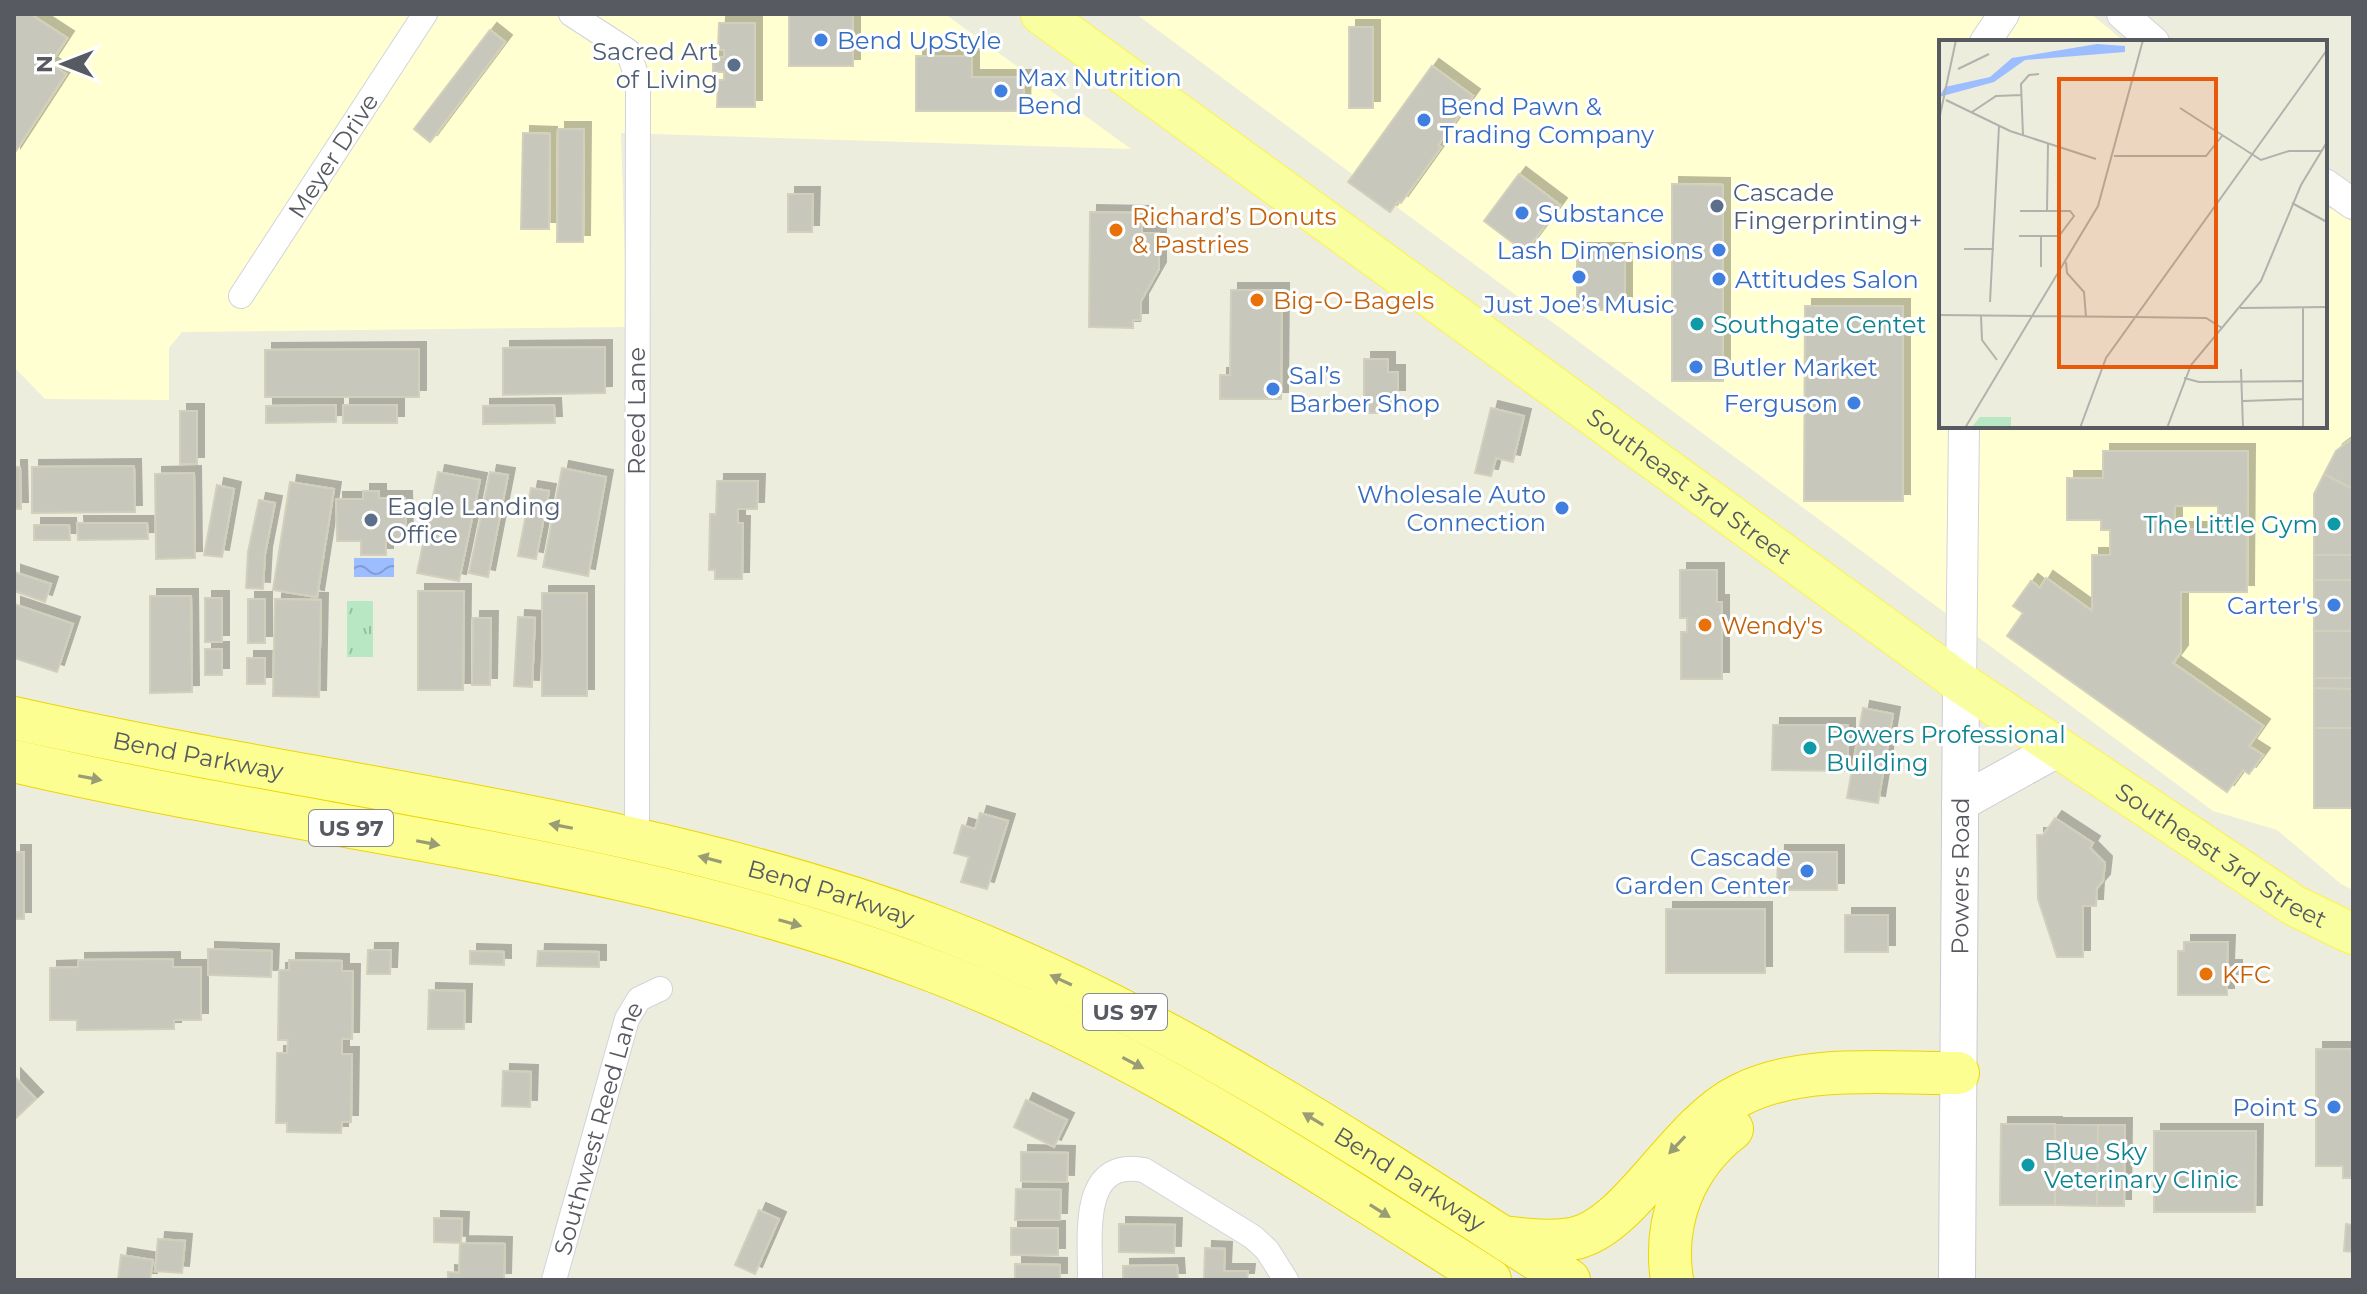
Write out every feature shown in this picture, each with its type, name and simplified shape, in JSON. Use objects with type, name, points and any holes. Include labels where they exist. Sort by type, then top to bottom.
[{"type":"highway","name":"Bend Parkway","points":[[14,718],[637,842],[855,900],[936,927],[1043,972],[1250,1081],[1569,1280]]},
{"type":"highway","name":"Bend Parkway","points":[[14,761],[612,879],[772,918],[895,957],[1027,1010],[1130,1061],[1274,1143],[1490,1280]]},
{"type":"highway","points":[[1502,1237],[1560,1240],[1599,1229],[1698,1123],[1718,1107],[1753,1089],[1815,1076],[1958,1086]]},
{"type":"highway","points":[[1672,1280],[1671,1229],[1683,1190],[1711,1148],[1747,1119],[1778,1106],[1813,1099],[1958,1086]]},
{"type":"main road","name":"Southeast 3rd Street","points":[[1041,14],[1961,683],[2295,906],[2353,934]]},
{"type":"main road","name":"Powers Road","points":[[1957,1280],[1961,683]]},
{"type":"main road","points":[[1960,803],[2059,748]]},
{"type":"street","name":"Meyer Drive","points":[[241,296],[425,14]]},
{"type":"street","name":"Reed Lane","points":[[571,14],[628,51],[638,80],[637,842]]},
{"type":"street","points":[[1986,40],[2004,14]]},
{"type":"street","points":[[2122,14],[2152,40]]},
{"type":"street","points":[[2327,185],[2353,204]]},
{"type":"street","name":"Powers Road","points":[[1961,683],[1964,428]]},
{"type":"street","name":"Southwest Reed Lane","points":[[554,1280],[627,1019],[639,999],[660,989]]},
{"type":"street","points":[[1090,1280],[1091,1204],[1095,1191],[1104,1179],[1130,1167],[1144,1170],[1253,1237],[1267,1250],[1286,1280]]},
{"type":"shaded area","points":[[14,14],[945,14],[1131,149],[621,133],[627,327],[182,332],[169,348],[169,400],[45,399],[14,367]]},
{"type":"shaded area","points":[[1136,14],[2091,14],[2123,40],[1939,40],[1939,428],[2327,428],[2327,206],[2353,222],[2353,890],[2341,884],[2277,830],[2213,811]]},
{"type":"green space","points":[[347,601],[373,601],[373,657],[347,657]]},
{"type":"water","points":[[354,558],[394,558],[394,577],[354,577]]},
{"type":"building","points":[[14,14],[30,14],[67,38],[50,64],[66,74],[14,154]]},
{"type":"building","name":"Bend UpStyle","points":[[789,14],[853,14],[853,66],[789,66]]},
{"type":"building","name":"Sacred Art of Living","points":[[719,23],[755,23],[755,107],[717,107],[718,80],[724,80],[724,72],[713,72],[713,57],[724,57],[724,50],[718,50]]},
{"type":"building","points":[[1349,27],[1373,27],[1373,108],[1349,108]]},
{"type":"building","points":[[490,30],[505,42],[430,142],[414,129]]},
{"type":"building","points":[[916,56],[972,56],[972,77],[1024,77],[1023,111],[916,111]]},
{"type":"building","name":"Bend Pawn & Trading Company","points":[[1432,66],[1473,96],[1401,203],[1398,201],[1390,212],[1348,182]]},
{"type":"building","points":[[558,129],[584,129],[583,242],[557,242]]},
{"type":"building","points":[[523,133],[550,134],[549,229],[521,229]]},
{"type":"building","name":"Substance","points":[[1519,174],[1560,205],[1525,252],[1484,221]]},
{"type":"building","name":"Southgate Centet","points":[[1672,184],[1723,185],[1723,381],[1672,381]]},
{"type":"building","points":[[788,194],[813,194],[812,232],[788,232]]},
{"type":"building","points":[[1090,212],[1142,213],[1142,233],[1159,233],[1159,269],[1141,301],[1141,320],[1133,320],[1133,328],[1089,327]]},
{"type":"building","points":[[1577,250],[1625,250],[1625,310],[1577,310]]},
{"type":"building","points":[[1231,290],[1282,290],[1281,399],[1220,399],[1220,375],[1230,375]]},
{"type":"building","name":"Ferguson","points":[[1805,306],[1903,306],[1903,501],[1804,501]]},
{"type":"building","points":[[605,347],[605,393],[503,395],[503,348]]},
{"type":"building","points":[[419,349],[419,397],[265,397],[265,350]]},
{"type":"building","points":[[1364,359],[1388,359],[1388,372],[1398,372],[1398,397],[1388,397],[1388,413],[1364,413]]},
{"type":"building","points":[[336,405],[336,422],[266,423],[266,406]]},
{"type":"building","points":[[343,405],[397,405],[397,423],[343,423]]},
{"type":"building","points":[[554,405],[555,423],[483,424],[483,406]]},
{"type":"building","points":[[1491,408],[1524,416],[1513,462],[1496,458],[1491,476],[1475,473]]},
{"type":"building","points":[[180,411],[197,411],[197,464],[180,464]]},
{"type":"building","points":[[2353,438],[2353,489],[2324,474],[2336,451]]},
{"type":"building","points":[[2103,451],[2248,451],[2247,592],[2181,592],[2181,652],[2173,663],[2263,726],[2249,746],[2263,755],[2249,774],[2243,770],[2227,792],[2007,636],[2023,613],[2013,606],[2031,581],[2040,588],[2046,578],[2092,611],[2092,555],[2110,555],[2110,530],[2101,530],[2101,520],[2067,520],[2067,478],[2103,478]],"holes":[[[2175,506],[2218,506],[2218,529],[2175,529]]]},
{"type":"building","points":[[134,466],[135,512],[32,513],[32,467]]},
{"type":"building","points":[[14,467],[20,467],[21,509],[14,509]]},
{"type":"building","points":[[562,468],[606,477],[588,576],[543,567]]},
{"type":"building","points":[[438,472],[480,480],[459,581],[417,573]]},
{"type":"building","points":[[490,472],[508,475],[488,577],[469,573]]},
{"type":"building","points":[[194,473],[195,558],[156,559],[155,474]]},
{"type":"building","name":"The Little Gym","points":[[2324,474],[2353,489],[2353,555],[2314,555],[2314,494]]},
{"type":"building","points":[[717,481],[758,481],[757,509],[738,509],[738,523],[743,523],[742,579],[715,579],[715,570],[709,570],[710,514],[716,514]]},
{"type":"building","points":[[290,482],[334,489],[317,597],[273,590]]},
{"type":"building","points":[[217,485],[234,489],[222,557],[204,555]]},
{"type":"building","points":[[531,488],[549,491],[536,559],[518,556]]},
{"type":"building","name":"Eagle Landing Office","points":[[363,491],[379,491],[379,498],[405,498],[406,541],[386,541],[386,555],[361,555],[361,541],[337,541],[336,499],[363,499]]},
{"type":"building","points":[[259,500],[275,503],[265,554],[263,589],[246,588],[248,552]]},
{"type":"building","points":[[77,523],[147,523],[148,539],[78,540]]},
{"type":"building","points":[[34,525],[69,525],[70,540],[34,540]]},
{"type":"building","points":[[2314,555],[2353,555],[2353,580],[2314,580]]},
{"type":"building","name":"Wendy's","points":[[1680,570],[1717,570],[1717,602],[1722,602],[1722,679],[1681,679],[1681,632],[1687,632],[1687,618],[1680,618]]},
{"type":"building","points":[[14,572],[51,584],[45,602],[14,591]]},
{"type":"building","name":"Carter's","points":[[2314,580],[2353,580],[2353,631],[2314,631]]},
{"type":"building","points":[[418,591],[464,591],[463,690],[418,690]]},
{"type":"building","points":[[542,593],[587,593],[587,696],[542,696]]},
{"type":"building","points":[[150,596],[191,596],[192,692],[150,693]]},
{"type":"building","points":[[205,598],[222,598],[222,642],[205,642]]},
{"type":"building","points":[[248,599],[265,599],[265,643],[248,643]]},
{"type":"building","points":[[275,599],[321,600],[319,697],[273,696]]},
{"type":"building","points":[[14,604],[73,624],[57,672],[14,658]]},
{"type":"building","points":[[518,617],[535,618],[532,687],[514,686]]},
{"type":"building","points":[[473,618],[491,618],[490,685],[472,685]]},
{"type":"building","points":[[2314,631],[2353,631],[2353,678],[2314,678]]},
{"type":"building","points":[[205,649],[222,649],[222,675],[205,675]]},
{"type":"building","points":[[247,658],[265,658],[265,684],[247,684]]},
{"type":"building","points":[[2314,678],[2353,678],[2353,689],[2314,688]]},
{"type":"building","points":[[2314,688],[2353,689],[2353,728],[2314,728]]},
{"type":"building","points":[[1863,708],[1893,714],[1878,803],[1847,798]]},
{"type":"building","name":"Powers Professional Building","points":[[1773,725],[1848,725],[1848,771],[1772,770]]},
{"type":"building","points":[[2314,728],[2353,728],[2353,808],[2314,808]]},
{"type":"building","points":[[980,813],[1008,821],[987,889],[961,882],[969,857],[954,853],[962,825],[975,829]]},
{"type":"building","points":[[2055,818],[2093,843],[2090,848],[2105,863],[2103,881],[2097,888],[2096,906],[2083,906],[2083,957],[2057,957],[2038,899],[2037,835],[2043,835]]},
{"type":"building","points":[[14,852],[24,852],[24,919],[14,919]]},
{"type":"building","name":"Cascade Garden Center","points":[[1778,852],[1837,852],[1837,890],[1777,890]]},
{"type":"building","points":[[1666,909],[1765,909],[1765,973],[1666,973]]},
{"type":"building","points":[[1845,915],[1888,915],[1888,952],[1845,952]]},
{"type":"building","name":"KFC","points":[[2184,942],[2228,942],[2227,967],[2235,967],[2235,981],[2227,981],[2227,995],[2178,995],[2178,951],[2184,951]]},
{"type":"building","points":[[208,949],[272,951],[271,977],[208,975]]},
{"type":"building","points":[[368,950],[391,950],[390,974],[367,974]]},
{"type":"building","points":[[470,951],[504,952],[504,965],[470,964]]},
{"type":"building","points":[[538,951],[599,952],[599,967],[537,966]]},
{"type":"building","points":[[173,959],[173,967],[201,967],[201,1020],[174,1020],[174,1029],[77,1030],[77,1020],[50,1020],[50,968],[78,967],[78,960]]},
{"type":"building","points":[[289,960],[342,961],[342,971],[353,971],[352,1039],[342,1039],[342,1054],[352,1054],[351,1122],[342,1122],[341,1133],[287,1132],[287,1123],[276,1123],[277,1053],[287,1053],[288,1040],[278,1040],[279,970],[289,970]]},
{"type":"building","points":[[429,990],[465,991],[464,1029],[428,1029]]},
{"type":"building","name":"Point S","points":[[2316,1049],[2353,1049],[2353,1178],[2343,1178],[2343,1166],[2316,1166]]},
{"type":"building","points":[[503,1071],[531,1072],[530,1107],[502,1106]]},
{"type":"building","points":[[14,1076],[36,1099],[14,1120]]},
{"type":"building","points":[[1026,1100],[1067,1120],[1054,1147],[1014,1127]]},
{"type":"building","name":"Blue Sky Veterinary Clinic","points":[[2001,1124],[2055,1124],[2055,1205],[2000,1205]]},
{"type":"building","points":[[2055,1124],[2098,1125],[2097,1206],[2055,1205]]},
{"type":"building","points":[[2098,1125],[2125,1125],[2124,1206],[2097,1206]]},
{"type":"building","points":[[2154,1131],[2256,1131],[2255,1212],[2154,1212]]},
{"type":"building","points":[[1021,1152],[1068,1153],[1067,1182],[1021,1181]]},
{"type":"building","points":[[1016,1189],[1061,1190],[1060,1220],[1015,1220]]},
{"type":"building","points":[[759,1210],[779,1219],[755,1274],[735,1265]]},
{"type":"building","points":[[434,1218],[462,1219],[461,1243],[434,1242]]},
{"type":"building","points":[[1119,1224],[1175,1225],[1174,1253],[1119,1252]]},
{"type":"building","points":[[2346,1224],[2353,1225],[2353,1252],[2344,1251]]},
{"type":"building","points":[[1011,1228],[1058,1228],[1058,1255],[1011,1255]]},
{"type":"building","points":[[158,1239],[185,1241],[182,1273],[155,1271]]},
{"type":"building","points":[[460,1243],[505,1244],[504,1280],[448,1280],[448,1272],[459,1273]]},
{"type":"building","points":[[1205,1248],[1225,1249],[1224,1271],[1248,1271],[1247,1280],[1204,1280]]},
{"type":"building","points":[[121,1255],[153,1260],[150,1280],[118,1280]]},
{"type":"building","points":[[1015,1264],[1060,1265],[1060,1280],[1015,1280]]},
{"type":"building","points":[[1177,1265],[1178,1280],[1123,1280],[1123,1266]]},
{"type":"place","name":"Bend UpStyle","points":[[821,40]]},
{"type":"place","name":"Sacred Art of Living","points":[[734,65]]},
{"type":"place","name":"Max Nutrition Bend","points":[[1001,91]]},
{"type":"place","name":"Bend Pawn & Trading Company","points":[[1424,120]]},
{"type":"place","name":"Cascade Fingerprinting+","points":[[1717,206]]},
{"type":"place","name":"Substance","points":[[1522,213]]},
{"type":"place","name":"Richard’s Donuts & Pastries","points":[[1116,230]]},
{"type":"place","name":"Lash Dimensions","points":[[1719,250]]},
{"type":"place","name":"Just Joe’s Music","points":[[1579,277]]},
{"type":"place","name":"Attitudes Salon","points":[[1719,279]]},
{"type":"place","name":"Big-O-Bagels","points":[[1257,300]]},
{"type":"place","name":"Southgate Centet","points":[[1697,324]]},
{"type":"place","name":"Butler Market","points":[[1696,367]]},
{"type":"place","name":"Sal’s Barber Shop","points":[[1273,389]]},
{"type":"place","name":"Ferguson","points":[[1854,403]]},
{"type":"place","name":"Wholesale Auto Connection","points":[[1562,508]]},
{"type":"place","name":"Eagle Landing Office","points":[[371,520]]},
{"type":"place","name":"The Little Gym","points":[[2334,524]]},
{"type":"place","name":"Carter's","points":[[2334,605]]},
{"type":"place","name":"Wendy's","points":[[1705,625]]},
{"type":"place","name":"Powers Professional Building","points":[[1810,748]]},
{"type":"place","name":"Cascade Garden Center","points":[[1807,871]]},
{"type":"place","name":"KFC","points":[[2206,974]]},
{"type":"place","name":"Point S","points":[[2334,1107]]},
{"type":"place","name":"Blue Sky Veterinary Clinic","points":[[2028,1165]]}]
